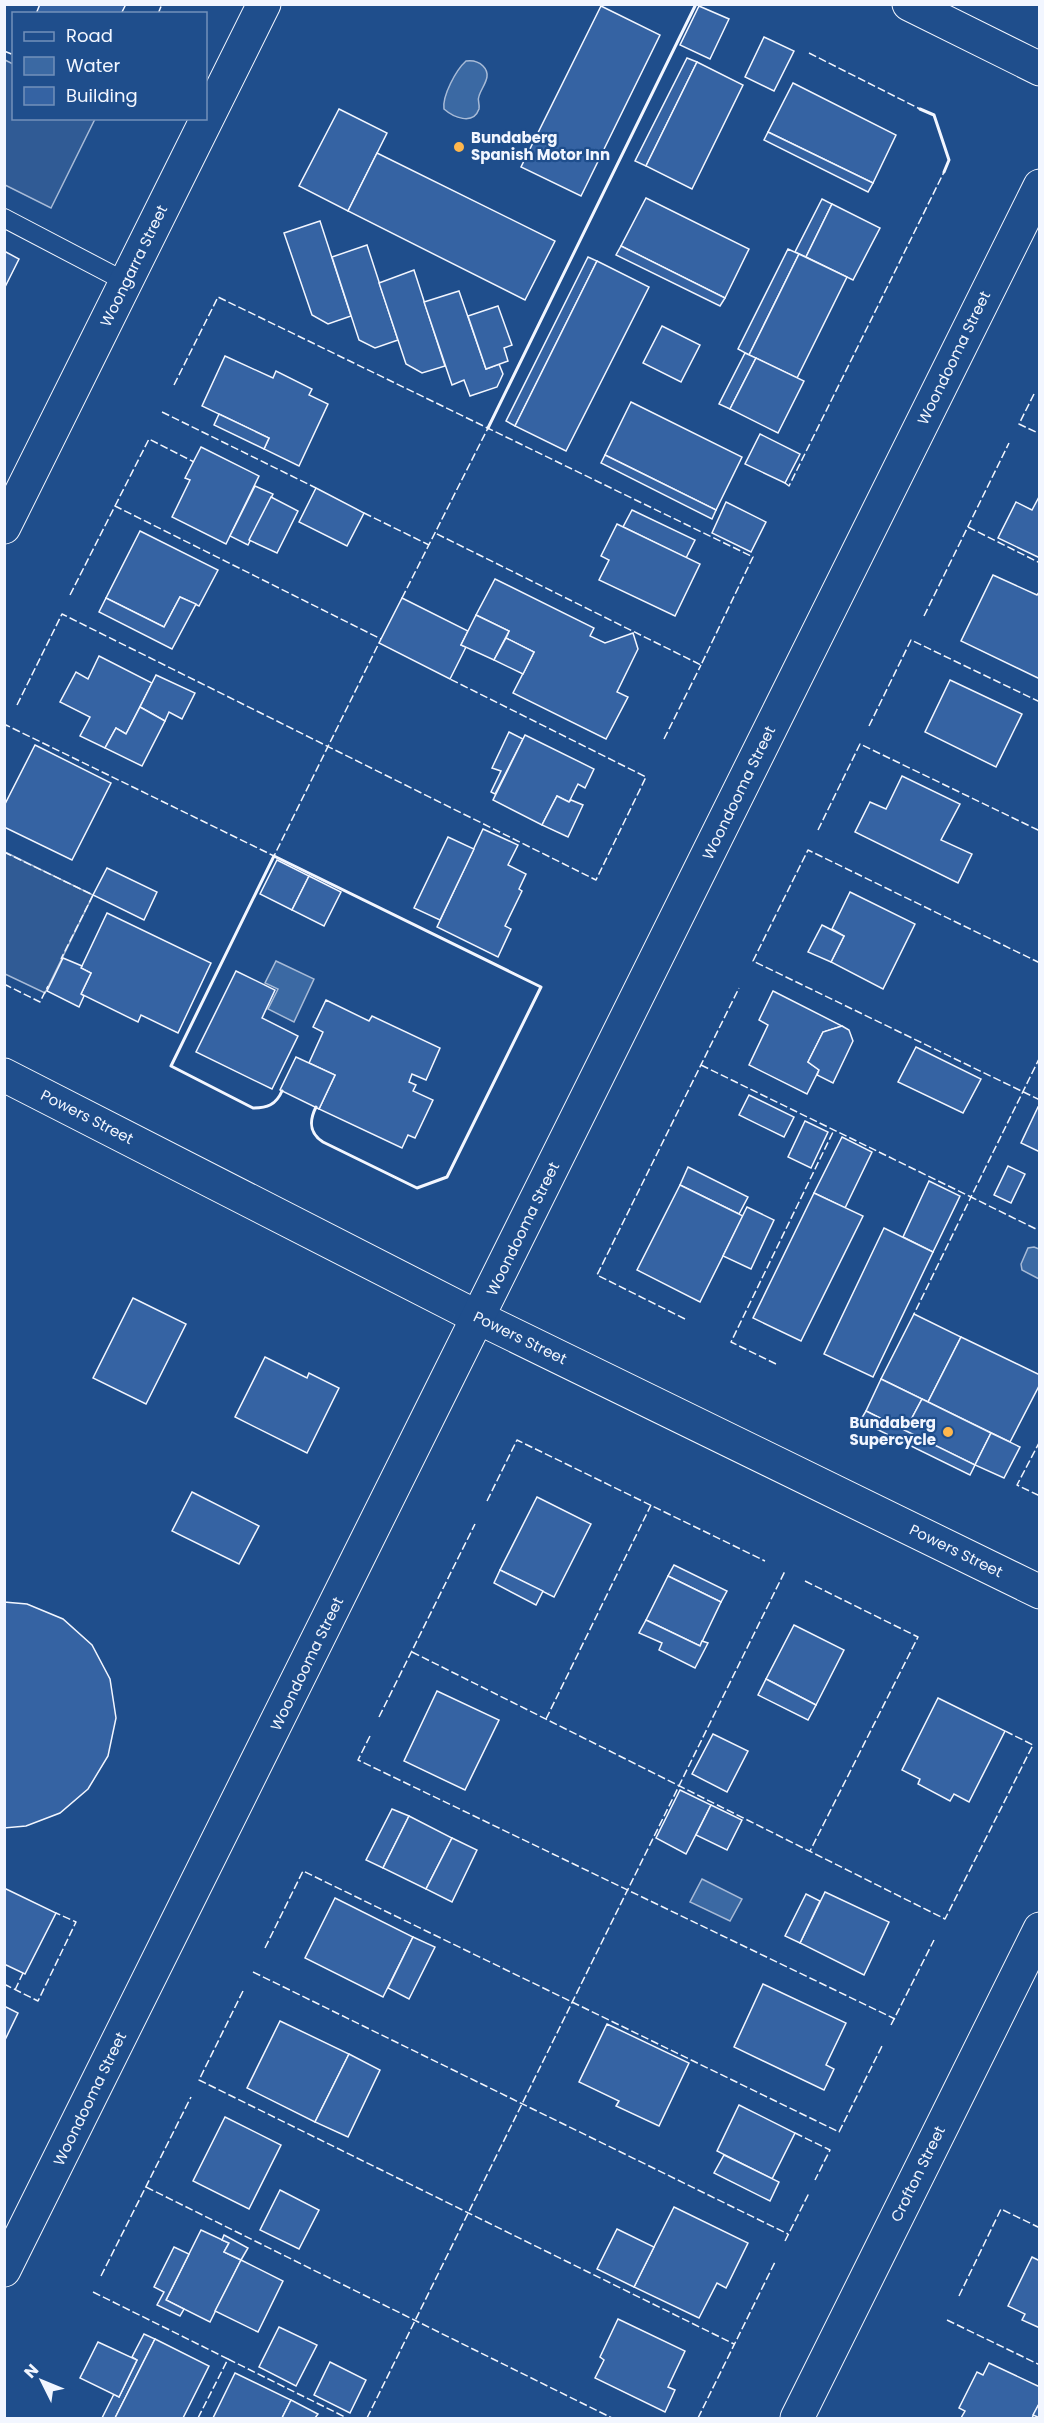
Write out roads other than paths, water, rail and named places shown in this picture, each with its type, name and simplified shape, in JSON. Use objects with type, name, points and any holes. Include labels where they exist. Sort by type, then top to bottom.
[{"type":"street","name":"Woongarra Street","points":[[207,119],[264,4]]},
{"type":"street","points":[[909,4],[1040,69]]},
{"type":"street","name":"Woongarra Street","points":[[4,527],[206,120]]},
{"type":"street","name":"Woondooma Street","points":[[4,2271],[1040,186]]},
{"type":"street","name":"Powers Street","points":[[4,1075],[479,1318],[1040,1592]]},
{"type":"street","name":"Crofton Street","points":[[797,2418],[1040,1929]]},
{"type":"lane","points":[[4,218],[126,282]]},
{"type":"water","points":[[466,61],[479,63],[487,74],[478,98],[479,109],[468,119],[452,115],[444,109],[445,97],[450,84]]},
{"type":"water","points":[[276,961],[314,979],[294,1022],[268,1009],[278,989],[265,983]]},
{"type":"water","points":[[1028,1248],[1039,1249],[1039,1279],[1022,1270],[1021,1264]]},
{"type":"water","points":[[702,1879],[742,1899],[730,1921],[690,1902]]},
{"type":"place","name":"Bundaberg Spanish Motor Inn","points":[[459,147]]},
{"type":"place","name":"Bundaberg Supercycle","points":[[948,1432]]}]
